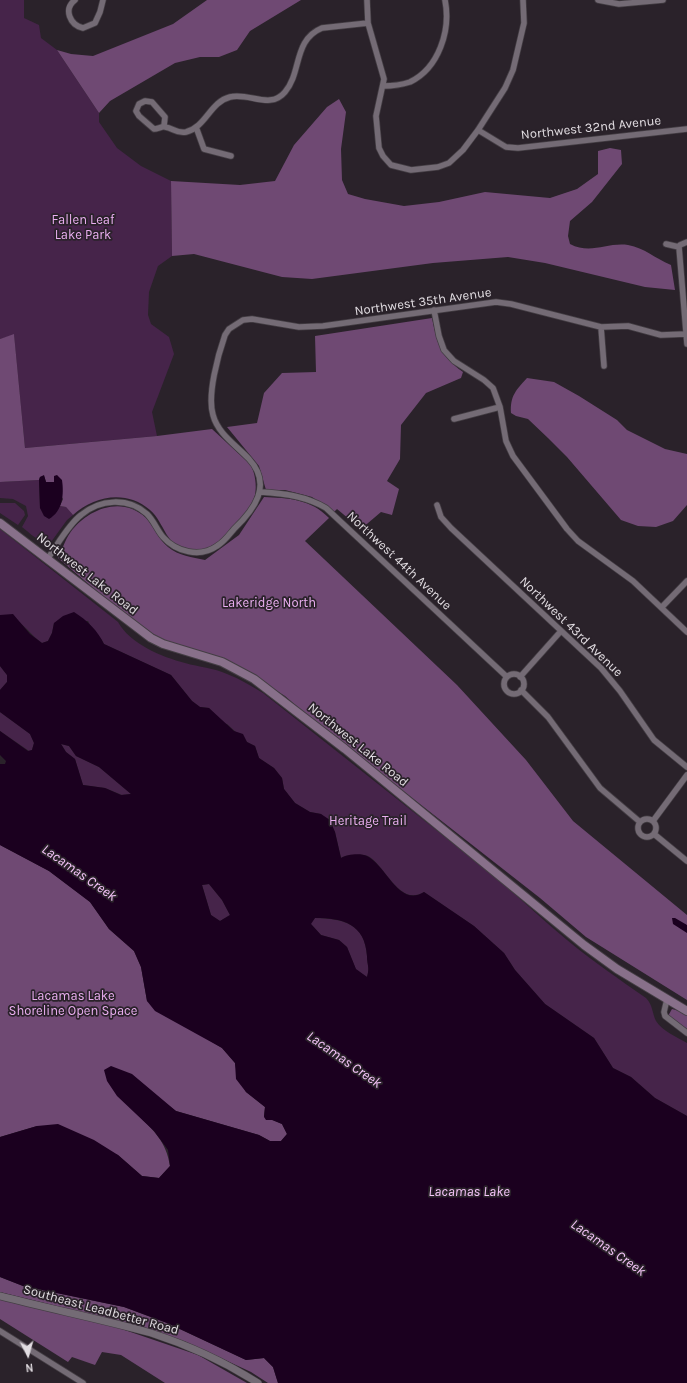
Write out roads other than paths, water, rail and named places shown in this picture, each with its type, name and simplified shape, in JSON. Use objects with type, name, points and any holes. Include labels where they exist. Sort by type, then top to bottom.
[{"type":"main road","name":"Northwest Lake Road","points":[[0,523],[48,558],[151,638],[163,644],[222,662],[254,679],[363,764],[584,945],[617,969],[687,1011]]},
{"type":"street","points":[[75,0],[70,6],[69,15],[74,23],[83,28],[95,23],[103,0]]},
{"type":"street","points":[[367,0],[368,23],[384,79],[376,116],[380,148],[383,156],[392,165],[411,170],[438,167],[449,163],[463,150],[478,130],[505,88],[513,70],[524,23],[523,0]]},
{"type":"street","points":[[383,86],[395,86],[409,82],[420,76],[431,64],[444,40],[447,10],[445,0]]},
{"type":"street","points":[[598,0],[619,4],[663,0]]},
{"type":"street","points":[[164,126],[165,117],[152,102],[145,101],[137,107],[138,116],[151,127],[156,129],[164,126],[182,133],[196,127],[217,104],[227,98],[242,96],[265,101],[281,96],[288,89],[306,40],[317,30],[322,28],[368,23]]},
{"type":"street","points":[[196,127],[204,149],[231,156]]},
{"type":"street","name":"Northwest 32nd Avenue","points":[[478,130],[506,147],[518,148],[687,129]]},
{"type":"street","points":[[687,242],[680,244],[679,248],[687,344]]},
{"type":"street","points":[[666,244],[679,248]]},
{"type":"street","name":"Northwest 35th Avenue","points":[[260,492],[259,479],[254,467],[249,459],[220,430],[211,410],[212,392],[222,342],[225,335],[233,326],[243,320],[252,319],[299,327],[323,326],[488,302],[503,303],[601,327],[628,326],[661,335],[686,334]]},
{"type":"street","points":[[434,310],[438,336],[444,350],[454,361],[489,385],[495,392],[500,407],[506,441],[513,456],[568,529],[578,541],[621,570],[687,632]]},
{"type":"street","points":[[601,327],[604,366]]},
{"type":"street","points":[[454,419],[500,407]]},
{"type":"street","points":[[48,558],[80,515],[92,507],[110,502],[124,503],[143,511],[151,518],[164,538],[177,548],[193,553],[208,550],[217,546],[244,519],[256,503],[260,492]]},
{"type":"street","name":"Northwest 44th Avenue","points":[[260,492],[304,498],[326,508],[507,677],[504,685],[508,691],[515,693],[520,690],[552,722],[600,788],[640,822],[638,828],[641,834],[648,836],[654,834],[687,861]]},
{"type":"street","name":"Northwest 43rd Avenue","points":[[437,506],[441,517],[450,528],[608,676],[654,740],[687,767]]},
{"type":"street","points":[[662,607],[687,581]]},
{"type":"street","points":[[520,677],[561,631]]},
{"type":"street","points":[[507,677],[514,674],[520,677],[523,684],[520,690]]},
{"type":"street","points":[[653,821],[687,775]]},
{"type":"street","points":[[640,822],[646,819],[653,821],[656,826],[654,834]]},
{"type":"street","points":[[667,999],[664,1012],[665,1016],[687,1034]]},
{"type":"street","name":"Southeast Leadbetter Road","points":[[0,1296],[151,1334],[194,1349],[227,1365],[258,1383]]},
{"type":"street","points":[[0,1331],[83,1383]]},
{"type":"water","points":[[44,475],[46,482],[54,482],[54,476],[57,475],[62,480],[62,502],[54,516],[49,519],[44,516],[40,508],[39,480],[40,477]]},
{"type":"water","name":"Lacamas Lake","points":[[74,612],[92,626],[104,644],[171,675],[192,701],[200,707],[209,708],[234,731],[243,734],[247,742],[255,746],[259,758],[274,768],[282,778],[284,789],[295,803],[310,812],[321,814],[330,820],[335,832],[341,858],[354,854],[367,856],[374,861],[400,890],[407,894],[415,895],[424,892],[474,926],[504,953],[515,970],[545,1004],[594,1038],[613,1068],[631,1077],[655,1098],[687,1116],[687,1383],[278,1383],[273,1367],[264,1358],[246,1360],[167,1323],[124,1307],[23,1286],[0,1277],[0,1137],[37,1126],[58,1124],[94,1140],[118,1155],[142,1176],[159,1178],[170,1166],[168,1150],[154,1131],[117,1096],[107,1081],[104,1070],[111,1066],[132,1074],[176,1111],[259,1135],[270,1141],[281,1141],[287,1134],[282,1124],[272,1120],[266,1120],[264,1117],[265,1107],[246,1092],[236,1079],[235,1063],[222,1048],[155,1011],[147,1001],[141,967],[134,951],[109,929],[90,902],[49,871],[0,845],[0,764],[5,764],[6,761],[0,755],[0,731],[28,751],[32,750],[34,743],[30,734],[0,712],[0,690],[7,682],[7,675],[0,666],[0,615],[13,614],[30,634],[42,643],[48,641],[52,633],[54,623],[63,616]],"holes":[[[61,744],[69,746],[76,756],[99,767],[131,794],[121,795],[105,788],[83,785],[75,759],[66,752]],[[209,884],[222,900],[230,915],[220,921],[211,915],[202,885]],[[315,918],[335,919],[351,925],[357,930],[365,945],[368,968],[367,977],[356,969],[347,947],[339,940],[321,935],[311,924]]]},
{"type":"water","points":[[672,918],[675,918],[687,925],[687,933],[673,924]]},
{"type":"park label","name":"Fallen Leaf Lake Park","points":[[83,228]]},
{"type":"park label","name":"Lakeridge North","points":[[269,603]]},
{"type":"park label","name":"Heritage Trail","points":[[368,821]]},
{"type":"park label","name":"Lacamas Lake Shoreline Open Space","points":[[73,1004]]},
{"type":"water label","name":"Lacamas Creek","points":[[79,873]]},
{"type":"water label","name":"Lacamas Creek","points":[[344,1060]]},
{"type":"water label","name":"Lacamas Creek","points":[[608,1248]]}]
